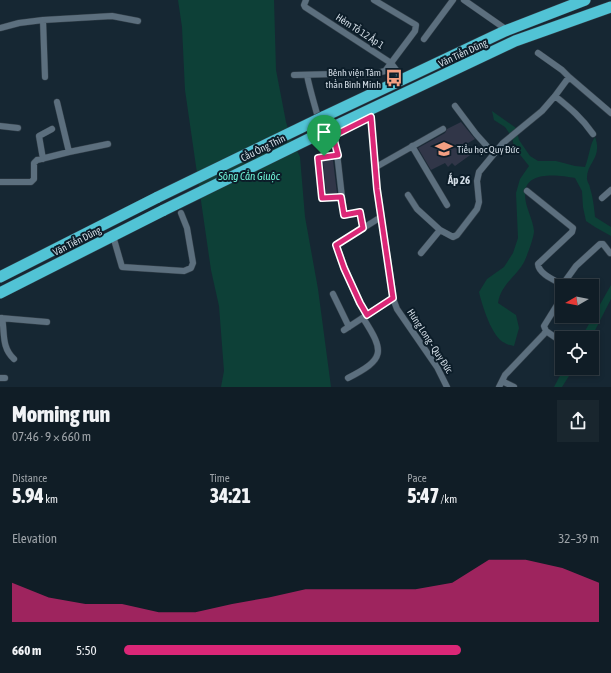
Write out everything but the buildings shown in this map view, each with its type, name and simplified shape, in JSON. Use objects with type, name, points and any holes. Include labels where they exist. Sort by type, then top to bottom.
[{"type":"highway","name":"Văn Tiến Dũng","points":[[323,117],[507,30],[585,0]]},
{"type":"highway","name":"Văn Tiến Dũng","points":[[329,129],[516,41],[611,7]]},
{"type":"highway","name":"Cầu Ông Thìn","points":[[158,197],[323,117]]},
{"type":"highway","name":"Cầu Ông Thìn","points":[[164,210],[329,129]]},
{"type":"highway","name":"Văn Tiến Dũng","points":[[0,277],[158,197]]},
{"type":"highway","name":"Văn Tiến Dũng","points":[[0,293],[164,210]]},
{"type":"street","name":"Hẻm Tổ 12 Ấp 1","points":[[306,0],[304,7],[391,63]]},
{"type":"street","points":[[294,75],[381,73],[385,71],[415,31],[416,26],[374,0]]},
{"type":"street","points":[[424,39],[453,0]]},
{"type":"street","points":[[464,0],[507,30]]},
{"type":"street","points":[[0,28],[19,23],[43,20],[112,16],[138,21]]},
{"type":"street","points":[[43,20],[45,76]]},
{"type":"street","points":[[538,53],[562,70],[611,113]]},
{"type":"street","points":[[391,63],[403,79]]},
{"type":"street","points":[[307,75],[324,142],[324,156]]},
{"type":"street","points":[[408,196],[417,209],[440,230],[453,237],[457,235],[474,214],[479,202],[477,181],[479,172],[509,139],[542,111],[569,77]]},
{"type":"street","points":[[555,96],[573,110],[593,134]]},
{"type":"street","points":[[57,102],[69,152]]},
{"type":"street","points":[[455,106],[476,134],[494,154]]},
{"type":"street","name":"Hưng Long - Quy Đức","points":[[338,155],[333,136],[371,117],[381,217],[393,298],[397,309],[437,367],[447,387]]},
{"type":"street","points":[[0,126],[18,128]]},
{"type":"street","points":[[42,159],[39,136],[52,129]]},
{"type":"street","points":[[376,167],[443,129]]},
{"type":"street","points":[[0,182],[31,182],[34,179],[34,163],[42,159],[108,144]]},
{"type":"street","points":[[412,146],[447,205]]},
{"type":"street","points":[[341,197],[322,198],[318,158],[338,155],[344,215],[360,212],[363,228]]},
{"type":"street","points":[[602,198],[611,190]]},
{"type":"street","points":[[527,191],[573,228],[572,232],[538,264],[543,272],[555,279]]},
{"type":"street","points":[[113,236],[122,267],[184,272],[191,268],[193,263],[187,228],[181,213]]},
{"type":"street","points":[[348,378],[362,371],[375,361],[378,352],[377,340],[344,268],[336,245],[381,217]]},
{"type":"street","points":[[421,253],[440,230]]},
{"type":"street","points":[[568,279],[576,266],[600,244],[603,244],[610,253]]},
{"type":"street","points":[[333,294],[347,328],[393,298]]},
{"type":"street","points":[[555,308],[544,326],[546,331],[555,337]]},
{"type":"street","points":[[14,358],[3,339],[4,327],[1,318],[47,322]]},
{"type":"street","points":[[499,387],[505,374],[541,338],[546,331]]},
{"type":"street","points":[[502,381],[514,387]]},
{"type":"water","name":"Sông Cần Giuộc","points":[[178,0],[274,0],[276,70],[286,122],[291,138],[300,157],[305,217],[318,289],[331,387],[221,387],[224,371],[219,306],[211,270],[185,90],[182,27]]},
{"type":"water","points":[[492,111],[516,128],[519,140],[530,156],[538,161],[556,161],[585,167],[595,137],[597,150],[587,173],[587,180],[592,195],[595,217],[611,227],[611,236],[586,221],[582,191],[575,178],[552,175],[536,178],[530,181],[526,187],[525,195],[526,204],[534,231],[533,237],[522,266],[502,290],[498,303],[516,315],[519,328],[514,346],[506,344],[496,335],[482,305],[479,292],[487,279],[504,267],[513,253],[518,238],[516,193],[520,179],[529,166],[514,147],[512,137],[505,127],[494,120]]},
{"type":"water","points":[[611,285],[611,299],[599,322],[599,306]]},
{"type":"water","points":[[589,323],[599,323],[595,331],[585,331]]},
{"type":"water","points":[[560,375],[570,375],[562,387],[554,387]]},
{"type":"place","name":"Bệnh viện Tâm thần Bình Minh","points":[[394,78]]},
{"type":"place","name":"Tiểu học Quy Đức","points":[[444,149]]},
{"type":"district","name":"Ấp 26","points":[[459,180]]},
{"type":"route","points":[[371,117],[377,189],[393,298],[367,315],[360,303],[336,248],[336,245],[363,228],[360,212],[344,215],[341,197],[322,198],[318,158],[324,156],[338,155],[334,145],[333,136],[371,117]]}]
